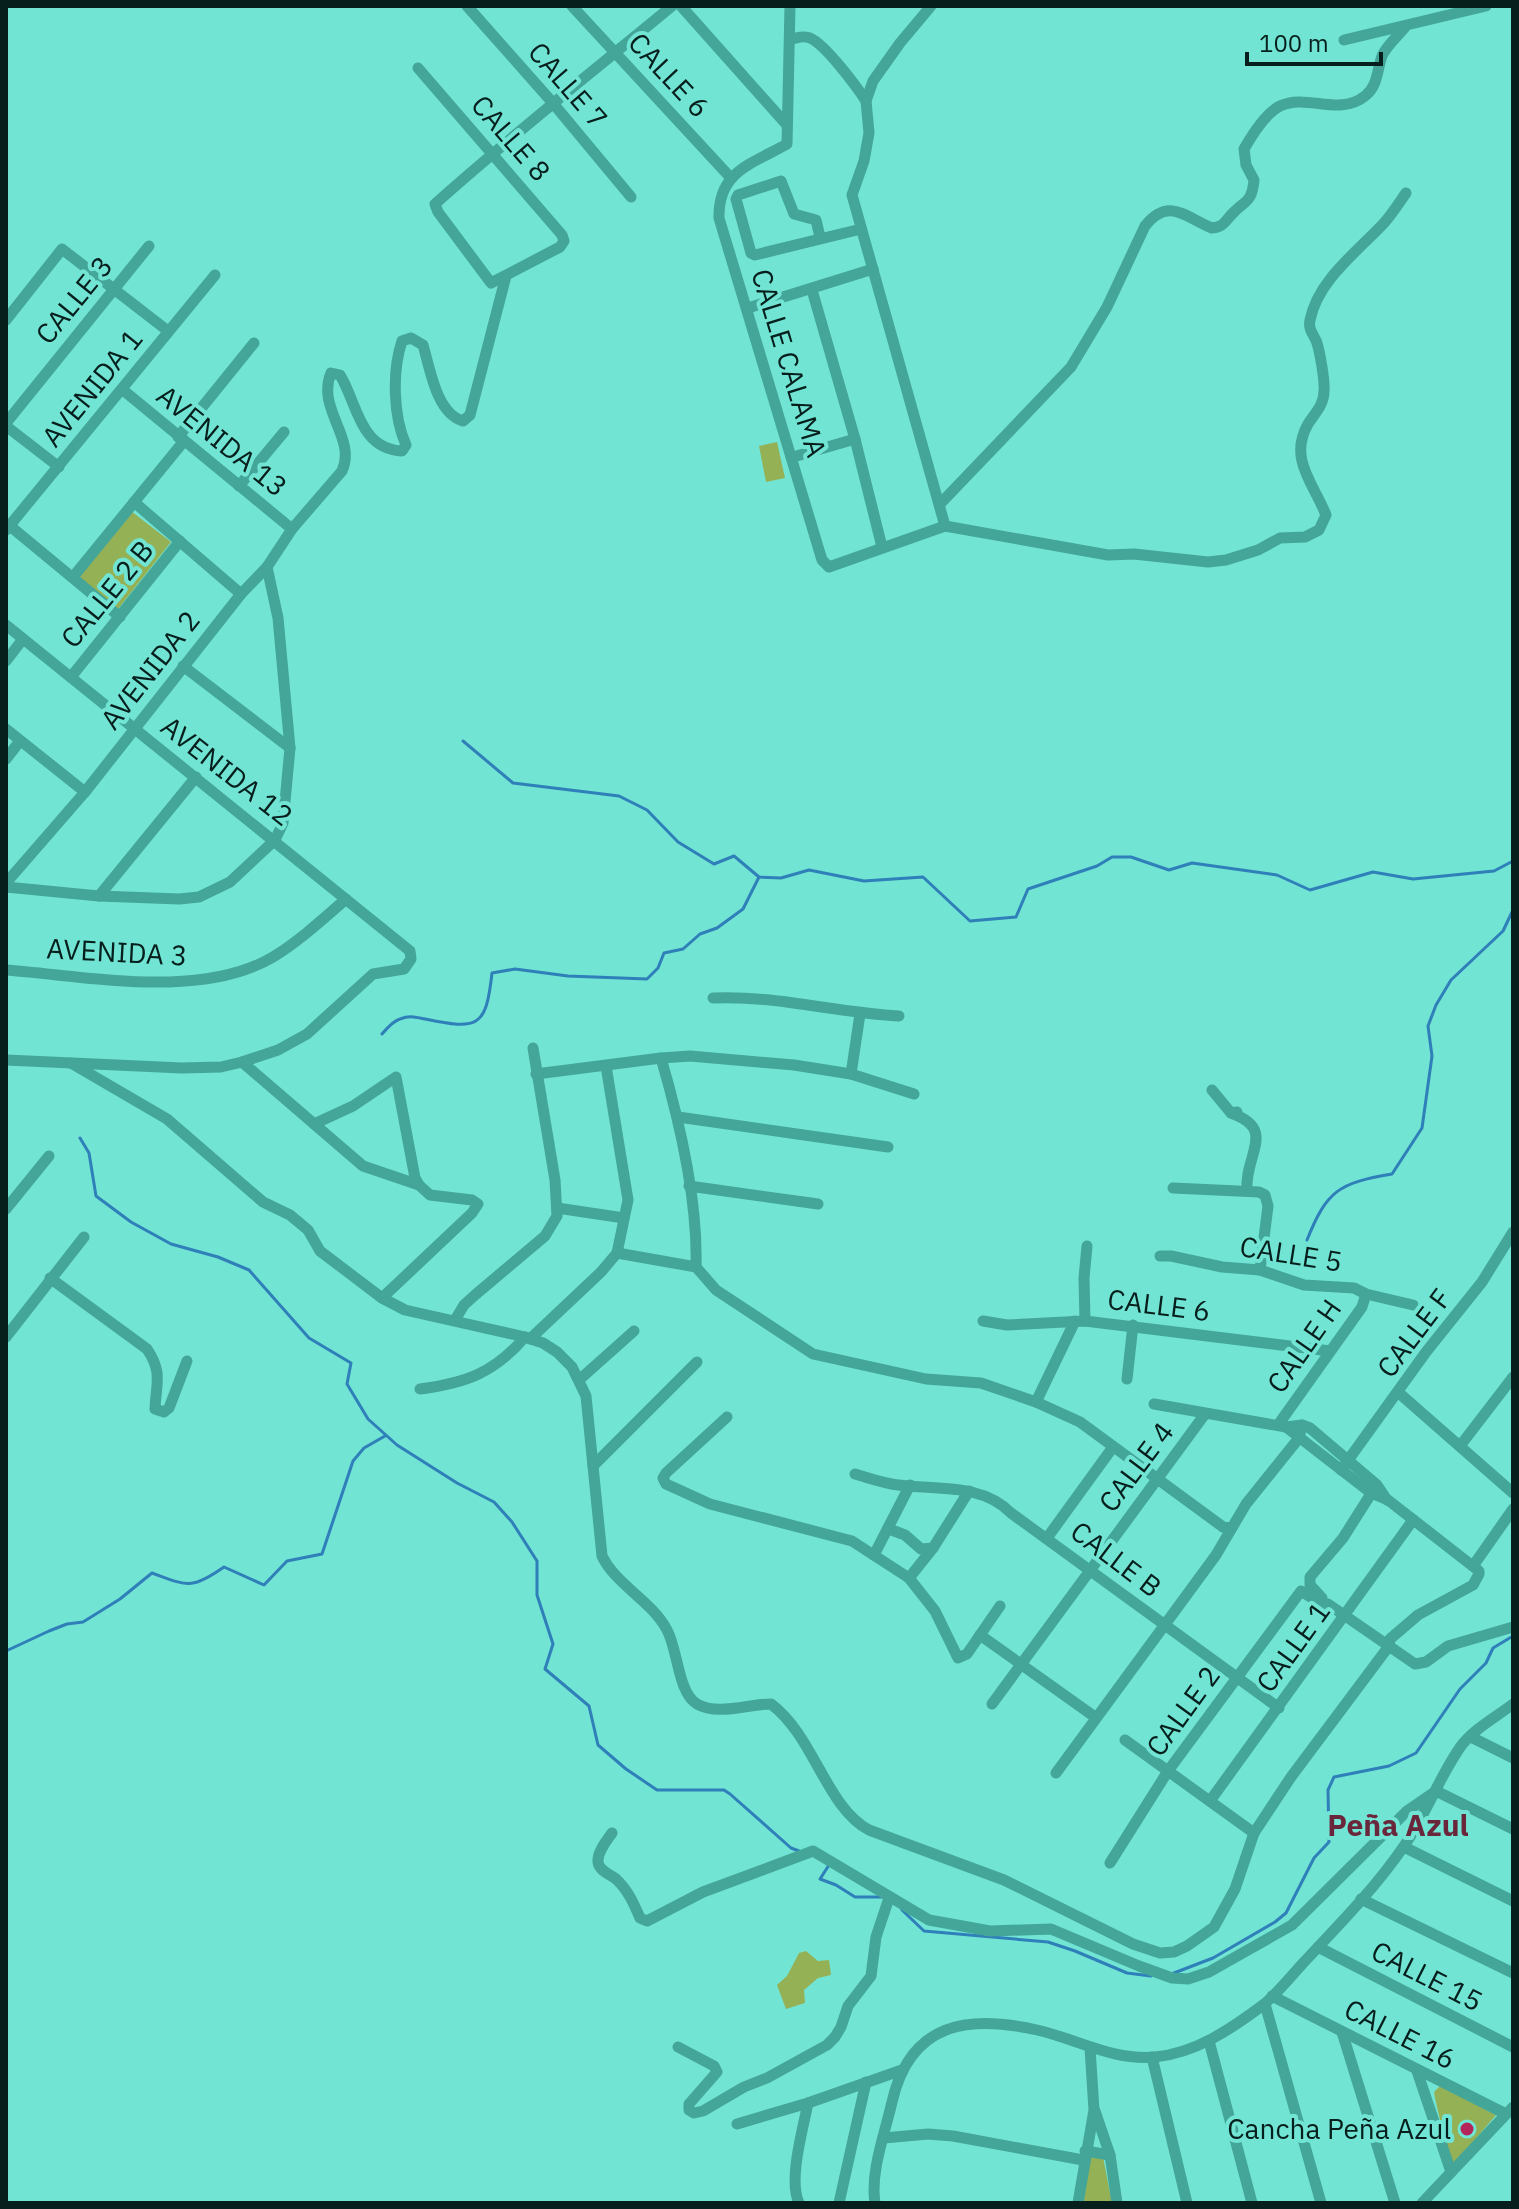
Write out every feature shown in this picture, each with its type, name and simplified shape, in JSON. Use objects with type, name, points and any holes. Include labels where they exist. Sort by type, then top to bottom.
[{"type":"street","name":"CALLE 7","points":[[467,6],[631,197]]},
{"type":"street","name":"CALLE 6","points":[[572,6],[730,177]]},
{"type":"street","points":[[506,276],[491,283],[435,204],[552,102],[672,6]]},
{"type":"street","points":[[681,6],[787,125]]},
{"type":"street","points":[[730,177],[787,144],[790,6]]},
{"type":"street","points":[[931,6],[873,81],[866,101],[869,133],[864,161],[853,189],[860,227],[945,526]]},
{"type":"street","points":[[1344,40],[1486,6]]},
{"type":"street","points":[[940,504],[1071,367],[1101,319],[1152,217],[1162,211],[1176,211],[1212,228],[1223,225],[1249,200],[1254,180],[1246,165],[1244,149],[1274,111],[1282,105],[1301,101],[1325,106],[1347,104],[1365,96],[1376,81],[1383,54],[1405,27]]},
{"type":"street","points":[[791,39],[803,36],[812,38],[866,101]]},
{"type":"street","name":"CALLE 8","points":[[418,68],[562,235],[564,241],[560,247],[506,276]]},
{"type":"street","name":"CALLE CALAMA","points":[[730,177],[719,200],[719,218],[825,565],[829,567],[882,547]]},
{"type":"street","points":[[819,233],[816,220],[794,214],[781,181],[743,192],[736,199],[751,253],[755,255],[819,233],[860,227]]},
{"type":"street","points":[[812,290],[882,547],[945,526],[1108,555],[1134,554],[1208,562],[1226,560],[1258,550],[1280,538],[1305,537],[1319,530],[1326,515],[1303,472],[1301,455],[1301,438],[1321,406],[1324,391],[1317,340],[1310,331],[1310,319],[1321,294],[1357,249],[1385,222],[1406,193]]},
{"type":"street","name":"CALLE 3","points":[[6,424],[149,246]]},
{"type":"street","points":[[6,320],[62,249],[168,331]]},
{"type":"street","points":[[748,308],[873,269]]},
{"type":"street","name":"AVENIDA 1","points":[[8,528],[215,275]]},
{"type":"street","name":"AVENIDA 2","points":[[6,885],[85,792],[241,594],[267,567],[292,529],[347,460],[346,449],[326,397],[331,373],[340,375],[348,388],[352,407],[365,430],[383,445],[402,451],[406,445],[396,394],[397,377],[402,341],[411,338],[423,345],[438,394],[454,418],[463,421],[470,415],[506,276]]},
{"type":"street","points":[[73,577],[254,343]]},
{"type":"street","name":"AVENIDA 13","points":[[123,390],[292,529]]},
{"type":"street","points":[[6,424],[59,467]]},
{"type":"street","points":[[239,486],[284,432]]},
{"type":"street","points":[[793,457],[855,439]]},
{"type":"street","points":[[134,502],[241,594]]},
{"type":"street","points":[[8,528],[120,617]]},
{"type":"street","name":"CALLE 2 B","points":[[71,677],[180,541]]},
{"type":"street","points":[[6,885],[99,896],[199,897],[230,882],[275,840],[283,823],[290,748],[278,618],[267,567]]},
{"type":"street","name":"AVENIDA 12","points":[[6,625],[410,951],[411,959],[404,969],[373,974],[307,1034],[278,1050],[242,1062]]},
{"type":"street","points":[[6,661],[23,639]]},
{"type":"street","points":[[183,666],[290,748]]},
{"type":"street","points":[[6,729],[85,792]]},
{"type":"street","points":[[6,759],[20,741]]},
{"type":"street","points":[[99,896],[196,777]]},
{"type":"street","name":"AVENIDA 3","points":[[6,970],[195,982],[237,973],[271,958],[306,934],[346,899]]},
{"type":"street","points":[[713,998],[741,997],[860,1014],[899,1016]]},
{"type":"street","points":[[851,1074],[860,1014]]},
{"type":"street","points":[[455,1320],[464,1305],[553,1226],[557,1208],[555,1180],[533,1048]]},
{"type":"street","points":[[536,1074],[690,1056],[794,1065],[851,1074],[914,1094]]},
{"type":"street","points":[[661,1058],[678,1117],[697,1232],[696,1267]]},
{"type":"street","points":[[6,1060],[182,1068],[221,1067],[242,1062],[363,1166],[419,1185]]},
{"type":"street","points":[[71,1063],[167,1119],[263,1202],[299,1222],[308,1230],[320,1251],[382,1298],[405,1310],[528,1338],[557,1352],[572,1367],[586,1396],[602,1556],[607,1566],[653,1608],[667,1631],[687,1696],[698,1705],[714,1709],[771,1704],[783,1713],[855,1823],[1004,1880],[1073,1928],[1172,1978],[1188,1979],[1209,1972],[1292,1925],[1407,1811],[1436,1791]]},
{"type":"street","points":[[420,1389],[480,1375],[510,1355],[601,1272],[617,1253],[628,1200],[606,1066]]},
{"type":"street","points":[[314,1124],[353,1106],[396,1077],[415,1178],[419,1185],[430,1195],[472,1200],[478,1204],[382,1298]]},
{"type":"street","points":[[1212,1090],[1231,1113],[1247,1119],[1255,1127],[1256,1143],[1248,1164],[1247,1191]]},
{"type":"street","points":[[1231,1113],[1245,1111]]},
{"type":"street","points":[[678,1117],[888,1147]]},
{"type":"street","points":[[6,1209],[49,1156]]},
{"type":"street","points":[[689,1186],[818,1204]]},
{"type":"street","points":[[1173,1188],[1263,1193],[1269,1200],[1260,1270]]},
{"type":"street","points":[[557,1208],[624,1218]]},
{"type":"street","name":"CALLE F","points":[[1344,1465],[1426,1352],[1482,1282],[1513,1232]]},
{"type":"street","points":[[6,1337],[84,1237]]},
{"type":"street","points":[[1036,1402],[1080,1321],[1087,1246]]},
{"type":"street","points":[[617,1253],[696,1267],[716,1290],[813,1354],[926,1379],[981,1383],[1036,1402],[1080,1422],[1223,1527],[1230,1528]]},
{"type":"street","name":"CALLE 5","points":[[1160,1256],[1260,1270],[1293,1282],[1354,1288],[1366,1294],[1413,1305]]},
{"type":"street","points":[[50,1278],[147,1349],[158,1375],[155,1409],[159,1412],[169,1408],[187,1361]]},
{"type":"street","name":"CALLE H","points":[[1282,1426],[1362,1307],[1366,1294]]},
{"type":"street","name":"CALLE 6","points":[[983,1321],[1007,1325],[1080,1321],[1133,1325],[1330,1351]]},
{"type":"street","points":[[1127,1379],[1133,1325]]},
{"type":"street","points":[[579,1380],[634,1331]]},
{"type":"street","points":[[593,1466],[697,1362]]},
{"type":"street","points":[[1460,1446],[1513,1377]]},
{"type":"street","points":[[1399,1393],[1513,1493]]},
{"type":"street","points":[[1154,1404],[1282,1426],[1302,1425],[1310,1428],[1344,1465]]},
{"type":"street","name":"CALLE 4","points":[[992,1704],[1205,1414]]},
{"type":"street","points":[[727,1417],[666,1473],[663,1478],[666,1484],[710,1504],[852,1541],[909,1578],[935,1611],[956,1656],[965,1656],[1000,1606]]},
{"type":"street","points":[[1056,1773],[1216,1555],[1230,1528],[1271,1471],[1299,1438],[1302,1425]]},
{"type":"street","points":[[612,1833],[598,1856],[600,1868],[617,1880],[635,1903],[640,1918],[647,1921],[703,1892],[813,1851],[929,1920],[990,1931],[1073,1928],[1147,1950],[1174,1952],[1187,1946],[1214,1927],[1244,1867],[1254,1833],[1291,1777],[1389,1646],[1390,1639],[1418,1615],[1473,1585],[1479,1574],[1473,1566],[1344,1465],[1282,1426]]},
{"type":"street","points":[[1047,1538],[1113,1447]]},
{"type":"street","name":"CALLE B","points":[[855,1474],[910,1485],[969,1491],[1001,1504],[1279,1708]]},
{"type":"street","points":[[874,1555],[910,1485]]},
{"type":"street","points":[[1374,1489],[1343,1538],[1310,1577],[1310,1585],[1328,1604],[1409,1661],[1420,1665],[1448,1646],[1513,1627]]},
{"type":"street","points":[[909,1578],[933,1548],[969,1491]]},
{"type":"street","points":[[1473,1566],[1513,1509]]},
{"type":"street","name":"CALLE 1","points":[[1210,1801],[1413,1520]]},
{"type":"street","points":[[889,1529],[905,1535],[921,1549],[933,1548]]},
{"type":"street","name":"CALLE 2","points":[[1110,1863],[1168,1771],[1301,1591],[1322,1604],[1328,1604]]},
{"type":"street","points":[[980,1635],[1095,1717]]},
{"type":"street","points":[[875,2203],[874,2182],[895,2090],[902,2070],[918,2046],[929,2037],[945,2029],[980,2022],[1040,2030],[1090,2048],[1125,2056],[1152,2057],[1183,2052],[1209,2041],[1268,2000],[1318,1947],[1404,1847],[1462,1745],[1513,1704]]},
{"type":"street","points":[[1471,1737],[1513,1758]]},
{"type":"street","points":[[1125,1740],[1254,1833]]},
{"type":"street","points":[[1436,1791],[1513,1829]]},
{"type":"street","points":[[1404,1847],[1513,1901]]},
{"type":"street","points":[[678,2047],[714,2066],[717,2072],[689,2104],[689,2110],[694,2113],[827,2045],[841,2027],[848,2006],[871,1976],[876,1937],[889,1898]]},
{"type":"street","points":[[1361,1899],[1513,1973]]},
{"type":"street","name":"CALLE 15","points":[[1318,1947],[1513,2047]]},
{"type":"street","points":[[1268,2000],[1321,2203]]},
{"type":"street","name":"CALLE 16","points":[[1268,2000],[1509,2111]]},
{"type":"street","points":[[1342,2032],[1395,2203]]},
{"type":"street","points":[[1209,2041],[1252,2203]]},
{"type":"street","points":[[1090,2048],[1094,2110],[1110,2155],[1117,2203]]},
{"type":"street","points":[[1152,2057],[1187,2203]]},
{"type":"street","points":[[737,2124],[902,2070]]},
{"type":"street","points":[[1417,2071],[1451,2172]]},
{"type":"street","points":[[839,2203],[866,2082]]},
{"type":"street","points":[[799,2203],[795,2194],[795,2178],[808,2103]]},
{"type":"street","points":[[1078,2203],[1094,2110]]},
{"type":"street","points":[[1422,2203],[1509,2111]]},
{"type":"street","points":[[884,2138],[928,2134],[1084,2156],[1110,2155]]},
{"type":"green space","points":[[777,442],[785,478],[766,482],[759,446]]},
{"type":"green space","points":[[131,511],[171,542],[118,609],[78,578]]},
{"type":"green space","points":[[806,1951],[818,1961],[829,1960],[831,1975],[818,1978],[804,1990],[805,2003],[786,2009],[777,1985],[787,1976],[799,1953]]},
{"type":"green space","points":[[1440,2086],[1496,2115],[1455,2163],[1449,2159],[1435,2098],[1434,2092]]},
{"type":"green space","points":[[1090,2157],[1103,2157],[1112,2203],[1083,2203]]},
{"type":"waterway","points":[[463,741],[513,783],[619,796],[647,810],[678,842],[714,864],[734,856],[759,877],[781,878],[809,870],[864,881],[923,877],[970,921],[1016,917],[1028,889],[1097,866],[1112,857],[1131,857],[1169,870],[1192,863],[1277,875],[1310,890],[1373,872],[1413,879],[1494,871],[1513,861]]},
{"type":"waterway","points":[[382,1034],[395,1021],[407,1017],[457,1024],[476,1021],[486,1005],[492,973],[515,969],[568,976],[647,979],[658,968],[664,953],[683,949],[700,934],[717,928],[743,909],[759,877]]},
{"type":"waterway","points":[[1307,1240],[1321,1210],[1337,1192],[1359,1181],[1392,1174],[1422,1128],[1432,1056],[1428,1026],[1436,1005],[1451,980],[1503,931],[1513,910]]},
{"type":"waterway","points":[[80,1138],[89,1153],[96,1196],[131,1222],[171,1244],[218,1257],[249,1270],[309,1338],[351,1363],[347,1384],[368,1419],[397,1445],[494,1502],[512,1522],[537,1561],[537,1595],[553,1644],[545,1669],[589,1706],[598,1745],[657,1790],[724,1790],[791,1848],[799,1851]]},
{"type":"waterway","points":[[6,1651],[67,1624],[83,1622],[120,1599],[152,1573],[189,1584],[224,1567],[264,1585],[287,1561],[322,1554],[353,1461],[364,1448],[385,1436]]},
{"type":"waterway","points":[[1174,1973],[1213,1958],[1286,1913],[1314,1858],[1329,1842],[1328,1790],[1334,1777],[1389,1766],[1416,1753],[1460,1689],[1486,1663],[1493,1648],[1513,1636]]},
{"type":"waterway","points":[[829,1865],[820,1879],[855,1897],[883,1897]]},
{"type":"waterway","points":[[902,1910],[924,1931],[1048,1942],[1127,1973],[1151,1976]]},
{"type":"place","name":"Cancha Peña Azul","points":[[1467,2129]]},
{"type":"district","name":"Peña Azul","points":[[1398,1826]]}]
